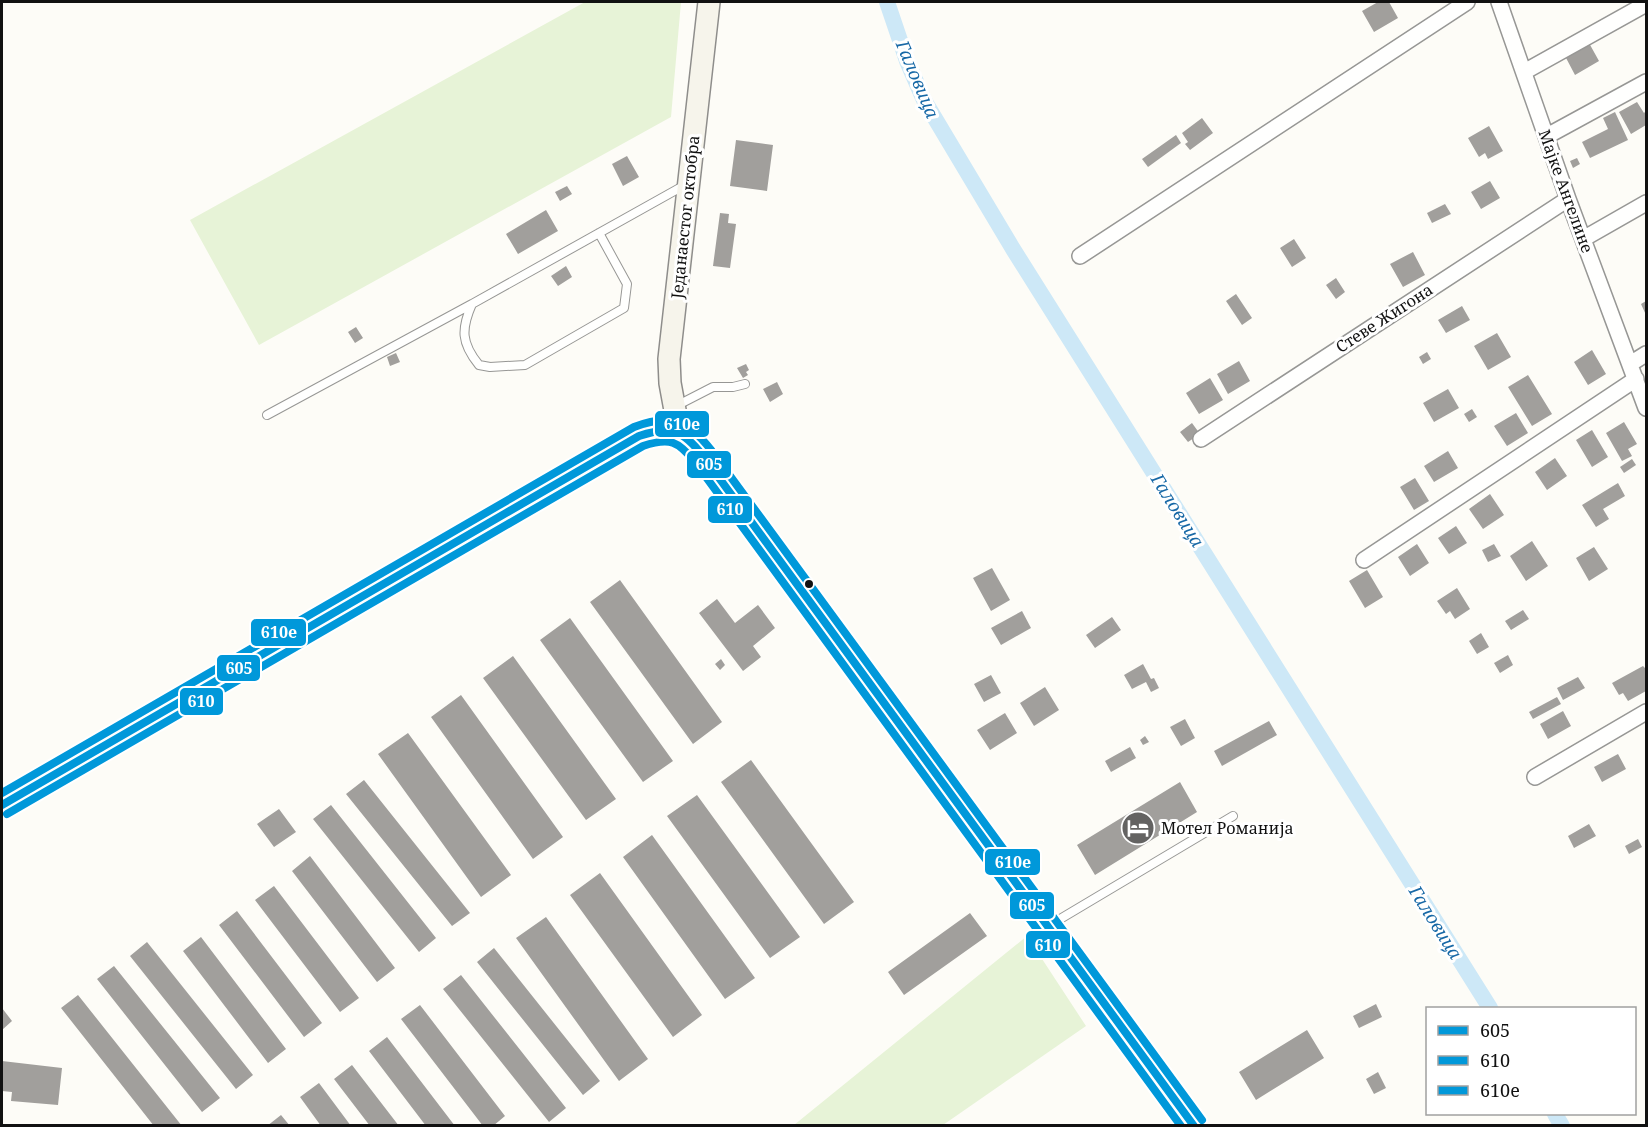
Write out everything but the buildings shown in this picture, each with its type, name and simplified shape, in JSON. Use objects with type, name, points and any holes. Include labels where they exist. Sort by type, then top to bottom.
[{"type":"main road","name":"Једанаестог октобра","points":[[679,432],[670,382],[669,359],[709,2]]},
{"type":"main road","points":[[3,802],[639,436],[657,430],[670,429],[692,441],[709,463],[1194,1125]]},
{"type":"street","points":[[1080,256],[1467,2]]},
{"type":"street","name":"Мајке Ангелине","points":[[1499,2],[1582,239],[1647,408]]},
{"type":"street","points":[[1524,72],[1647,4]]},
{"type":"street","points":[[1547,136],[1647,82]]},
{"type":"street","name":"Стеве Жигона","points":[[1201,439],[1568,199]]},
{"type":"street","points":[[1582,239],[1647,203]]},
{"type":"street","points":[[1630,364],[1647,354]]},
{"type":"street","points":[[1364,560],[1636,379]]},
{"type":"street","points":[[1535,777],[1647,712]]},
{"type":"lane","points":[[267,415],[689,183]]},
{"type":"lane","points":[[472,304],[465,321],[467,350],[479,365],[490,368],[525,365],[624,308],[627,284],[599,233]]},
{"type":"lane","points":[[675,406],[713,387],[733,387],[745,384]]},
{"type":"lane","points":[[1049,926],[1233,816]]},
{"type":"green space","points":[[585,2],[681,2],[671,117],[259,345],[190,220]]},
{"type":"green space","points":[[1027,936],[1086,1026],[943,1125],[794,1125]]},
{"type":"waterway","name":"Галовица","points":[[887,2],[907,61],[924,100],[1013,249],[1489,1007]]},
{"type":"waterway","name":"Галовица","points":[[1556,1115],[1562,1126]]},
{"type":"transit line","name":"610e","points":[[2,793],[634,427],[658,420],[677,422],[694,432],[711,450],[1202,1120]]},
{"type":"transit line","name":"605","points":[[2,805],[639,436],[660,431],[676,432],[689,440],[703,456],[1194,1126]]},
{"type":"transit line","name":"610","points":[[7,814],[643,446],[660,442],[673,443],[684,449],[695,462],[1181,1126]]},
{"type":"place","name":"Мотел Романија","points":[[1138,828]]}]
